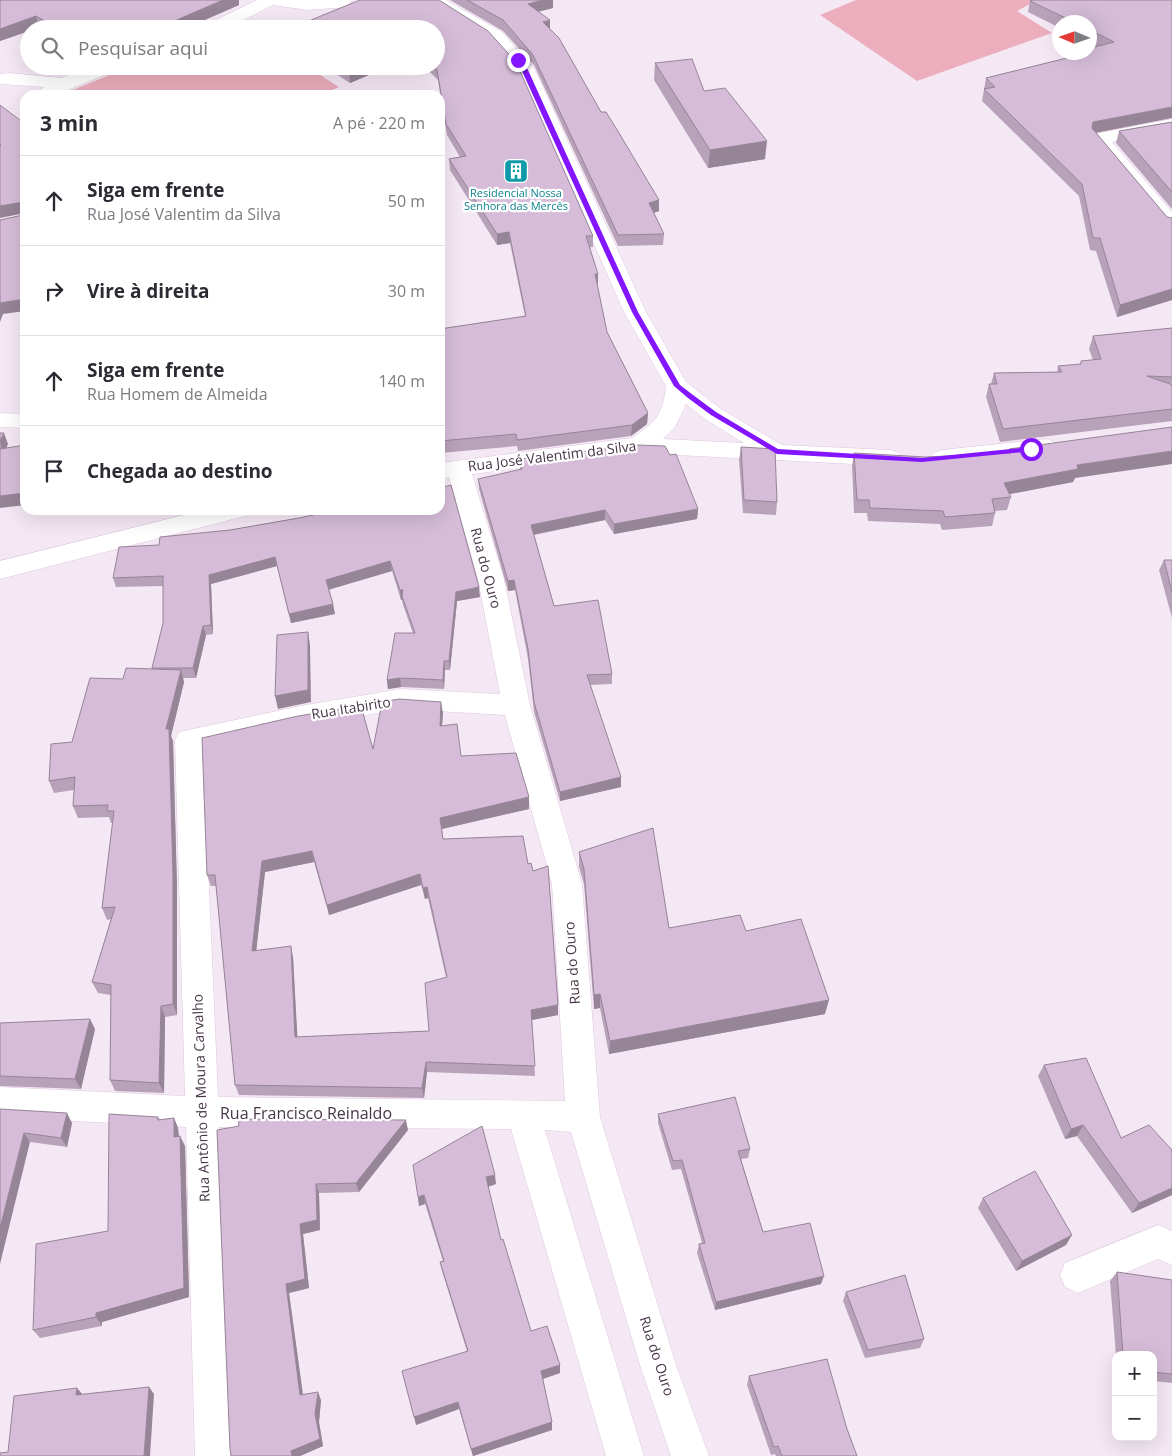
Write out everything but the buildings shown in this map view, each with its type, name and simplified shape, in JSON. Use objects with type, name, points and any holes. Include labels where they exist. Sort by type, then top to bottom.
[{"type":"street","points":[[233,20],[271,0],[303,6],[318,6],[342,3],[344,0]]},
{"type":"street","points":[[434,0],[496,36],[526,70],[635,312],[677,386],[714,414],[777,452]]},
{"type":"street","points":[[52,90],[86,75]]},
{"type":"street","points":[[0,79],[10,78],[63,84]]},
{"type":"street","points":[[1172,125],[1099,139],[1172,224]]},
{"type":"street","points":[[638,445],[655,434],[670,419],[675,406],[677,386]]},
{"type":"street","points":[[0,420],[20,421]]},
{"type":"street","name":"Rua José Valentim da Silva","points":[[449,469],[638,445],[917,460],[1069,444]]},
{"type":"street","name":"Rua do Ouro","points":[[449,469],[491,579],[516,705],[567,884],[583,1117],[658,1365],[690,1456]]},
{"type":"street","points":[[0,570],[217,515]]},
{"type":"street","name":"Rua Itabirito","points":[[189,740],[300,716],[401,700],[516,705]]},
{"type":"street","name":"Rua Antônio de Moura Carvalho","points":[[189,740],[214,1456]]},
{"type":"street","name":"Rua Francisco Reinaldo","points":[[0,1102],[201,1112],[523,1114],[583,1117]]},
{"type":"street","points":[[523,1114],[625,1456]]},
{"type":"street","points":[[1078,1274],[1158,1242],[1172,1248]]},
{"type":"shaded area","points":[[856,0],[1038,0],[1017,11],[1052,33],[917,81],[820,15]]},
{"type":"shaded area","points":[[109,75],[320,75],[339,87],[332,90],[73,90]]},
{"type":"place","name":"Residencial Nossa Senhora das Mercês","points":[[516,171]]},
{"type":"route","points":[[518,60],[526,70],[635,312],[677,386],[690,397],[714,414],[777,452],[922,460],[1031,449]]}]
